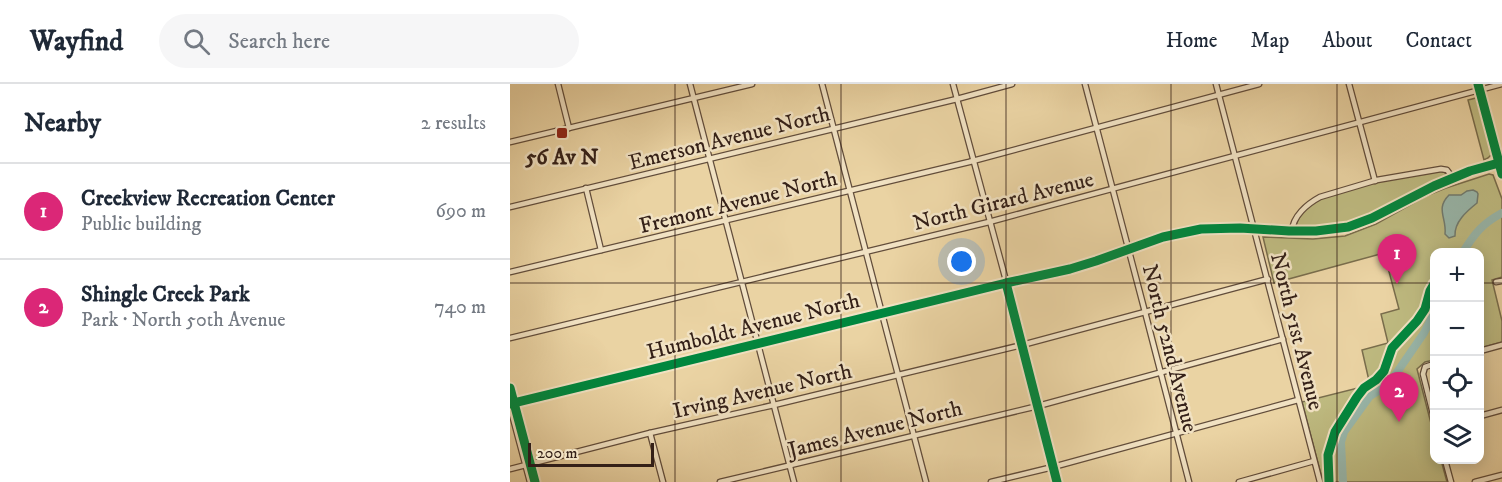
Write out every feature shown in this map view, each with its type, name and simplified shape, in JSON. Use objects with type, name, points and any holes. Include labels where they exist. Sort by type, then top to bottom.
[{"type":"street","points":[[558,84],[569,128]]},
{"type":"street","points":[[690,84],[794,482]]},
{"type":"street","points":[[510,142],[752,84]]},
{"type":"street","points":[[822,84],[926,482]]},
{"type":"street","points":[[952,84],[1057,482]]},
{"type":"street","name":"Emerson Avenue North","points":[[510,207],[1012,84]]},
{"type":"street","name":"North 52nd Avenue","points":[[1085,84],[1189,482]]},
{"type":"street","name":"North 51st Avenue","points":[[1216,84],[1320,482]]},
{"type":"street","name":"Fremont Avenue North","points":[[510,272],[973,161],[1259,84]]},
{"type":"street","points":[[1349,84],[1375,181]]},
{"type":"street","points":[[1478,84],[1501,163],[1502,174]]},
{"type":"street","name":"North Girard Avenue","points":[[510,338],[989,222],[1502,84]]},
{"type":"street","name":"Humboldt Avenue North","points":[[510,405],[1070,269],[1163,237],[1201,229],[1334,230],[1362,223],[1470,171],[1501,163]]},
{"type":"street","points":[[1292,231],[1298,216],[1312,201],[1349,187],[1441,169],[1447,170],[1453,178]]},
{"type":"street","points":[[586,189],[602,250]]},
{"type":"street","name":"Irving Avenue North","points":[[510,469],[1022,345],[1268,279]]},
{"type":"street","points":[[1496,282],[1502,281]]},
{"type":"street","name":"James Avenue North","points":[[720,482],[1038,406],[1283,339]]},
{"type":"street","points":[[1484,350],[1502,345]]},
{"type":"street","points":[[1430,366],[1424,368],[1422,374],[1430,403]]},
{"type":"street","points":[[991,482],[1299,400]]},
{"type":"street","points":[[510,405],[530,482]]},
{"type":"street","points":[[1484,415],[1502,410]]},
{"type":"street","points":[[650,434],[663,482]]},
{"type":"street","points":[[1239,482],[1314,461]]},
{"type":"street","points":[[1446,464],[1451,482]]},
{"type":"street","points":[[1475,482],[1502,475]]},
{"type":"shaded area","points":[[1476,98],[1492,154],[1484,160],[1468,100]]},
{"type":"shaded area","points":[[1439,171],[1448,176],[1370,218],[1350,225],[1317,230],[1297,229],[1296,225],[1305,209],[1331,195],[1369,184]]},
{"type":"shaded area","points":[[1489,174],[1493,175],[1502,199],[1502,277],[1492,280],[1502,321],[1502,342],[1484,347],[1484,248],[1430,248],[1430,361],[1417,369],[1430,419],[1430,464],[1442,464],[1447,482],[1323,482],[1302,402],[1370,385],[1362,350],[1388,343],[1381,314],[1399,309],[1384,253],[1274,283],[1263,237],[1313,239],[1345,236],[1376,224],[1426,196]]},
{"type":"shaded area","points":[[1473,190],[1478,194],[1477,203],[1465,213],[1459,222],[1455,236],[1449,238],[1445,234],[1442,209],[1445,200],[1449,195],[1461,195]]},
{"type":"waterway","points":[[1465,248],[1489,221],[1502,213]]},
{"type":"waterway","points":[[1343,482],[1341,442],[1344,432],[1370,396],[1389,384],[1430,321]]},
{"type":"cycle path","points":[[1478,84],[1502,174]]},
{"type":"cycle path","points":[[510,404],[1070,269],[1163,237],[1201,229],[1316,231],[1348,227],[1372,218],[1434,186],[1470,171],[1502,162]]},
{"type":"cycle path","points":[[1006,283],[1057,482]]},
{"type":"cycle path","points":[[1329,482],[1328,455],[1335,432],[1364,388],[1384,371],[1392,348],[1425,309],[1430,291]]},
{"type":"cycle path","points":[[510,388],[535,482]]},
{"type":"place","name":"56 Av N","points":[[562,133]]},
{"type":"place","name":"Creekview Recreation Center","points":[[1397,284]]},
{"type":"place","name":"Shingle Creek Park","points":[[1399,422]]}]
